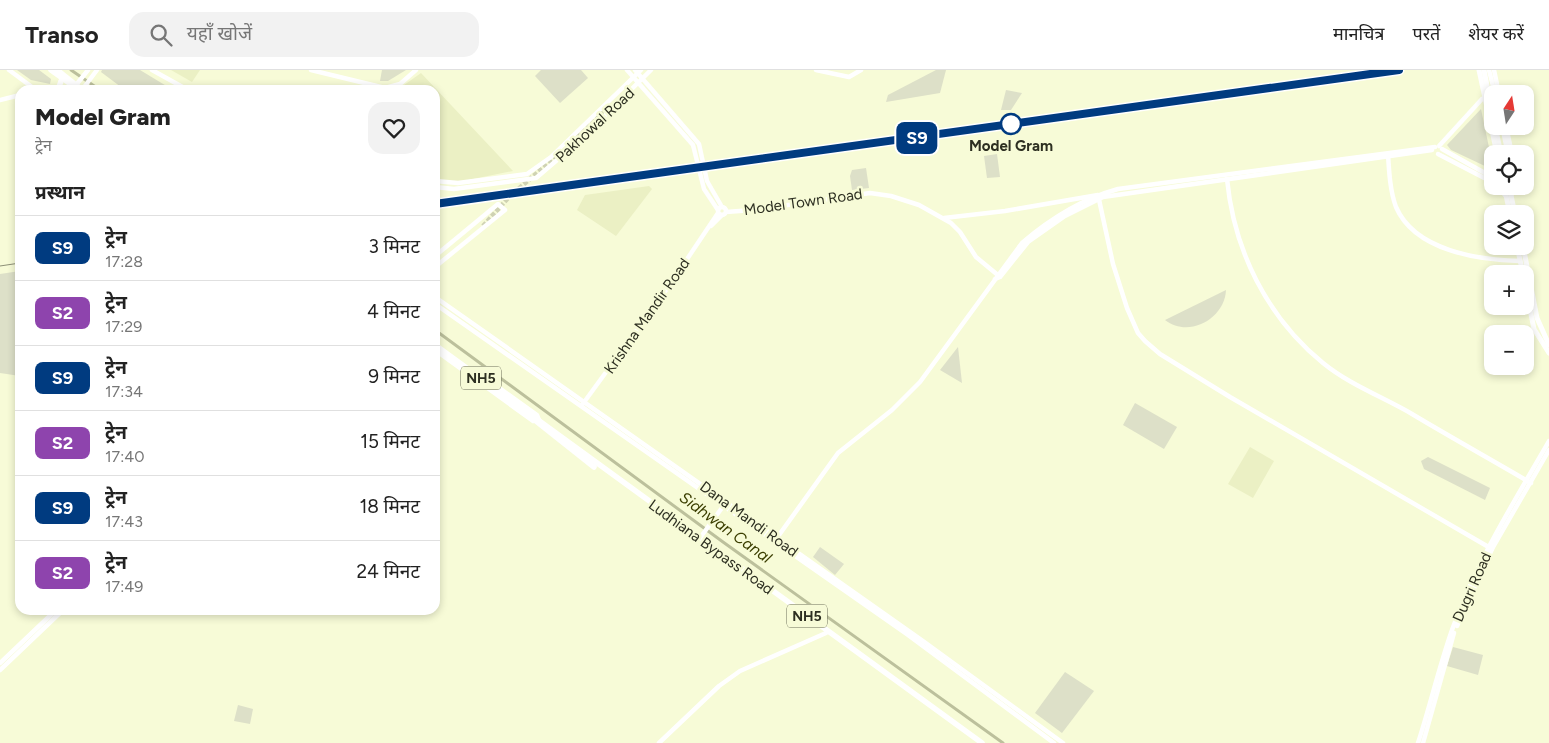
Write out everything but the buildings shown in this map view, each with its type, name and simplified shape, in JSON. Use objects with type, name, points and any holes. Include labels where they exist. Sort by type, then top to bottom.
[{"type":"highway","points":[[52,70],[74,85]]},
{"type":"highway","points":[[60,85],[62,81]]},
{"type":"highway","name":"NH5","points":[[440,347],[538,421]]},
{"type":"highway","name":"Ludhiana Bypass Road","points":[[538,421],[626,486],[702,536],[982,743]]},
{"type":"highway","name":"Ludhiana Bypass Road","points":[[538,421],[618,485],[826,633],[976,743]]},
{"type":"main road","points":[[1479,70],[1495,145]]},
{"type":"main road","points":[[1484,70],[1487,85]]},
{"type":"main road","points":[[1509,196],[1510,205]]},
{"type":"main road","points":[[1509,196],[1512,205]]},
{"type":"main road","points":[[1519,255],[1521,265]]},
{"type":"main road","points":[[1525,255],[1537,318],[1549,345]]},
{"type":"main road","points":[[1531,315],[1534,329],[1549,353]]},
{"type":"street","points":[[8,70],[29,85]]},
{"type":"street","points":[[47,70],[71,85]]},
{"type":"street","points":[[58,70],[75,85]]},
{"type":"street","points":[[80,85],[88,70]]},
{"type":"street","points":[[152,70],[179,85]]},
{"type":"street","points":[[311,70],[373,85]]},
{"type":"street","points":[[396,85],[416,70]]},
{"type":"street","points":[[627,70],[636,72],[641,82],[693,145],[701,182],[721,211]]},
{"type":"street","name":"Pakhowal Road","points":[[517,177],[536,178],[556,163],[641,82],[651,70]]},
{"type":"street","points":[[816,70],[849,77],[861,70]]},
{"type":"street","points":[[1489,70],[1494,85]]},
{"type":"street","points":[[1494,70],[1496,85]]},
{"type":"street","points":[[81,85],[95,72]]},
{"type":"street","name":"Pakhowal Road","points":[[517,177],[527,174],[551,156],[636,72]]},
{"type":"street","points":[[0,100],[15,96]]},
{"type":"street","points":[[1438,149],[1484,101]]},
{"type":"street","points":[[1438,149],[1484,177]]},
{"type":"street","points":[[944,218],[1005,211],[1388,154],[1438,149],[1484,175]]},
{"type":"street","points":[[1388,154],[1396,207],[1408,223],[1422,236],[1444,250],[1491,260],[1520,261]]},
{"type":"street","points":[[440,181],[458,183],[517,177]]},
{"type":"street","points":[[440,187],[454,189],[517,177]]},
{"type":"street","points":[[1226,178],[1230,208],[1254,277],[1294,336],[1324,364],[1355,384],[1412,414],[1529,482]]},
{"type":"street","points":[[440,186],[451,187],[458,183]]},
{"type":"street","name":"Model Town Road","points":[[721,211],[753,210],[870,193],[902,199],[944,218],[960,232],[976,256],[997,277]]},
{"type":"street","points":[[776,541],[838,453],[892,410],[920,382],[997,277],[1028,242],[1057,221],[1099,197]]},
{"type":"street","points":[[1099,197],[1113,264],[1127,308],[1145,341],[1160,354],[1230,397],[1491,548]]},
{"type":"street","points":[[440,252],[498,204],[505,210],[440,263]]},
{"type":"street","name":"Krishna Mandir Road","points":[[583,404],[721,211]]},
{"type":"street","name":"Dana Mandi Road","points":[[440,301],[583,404],[726,502],[776,541],[923,641],[1063,743]]},
{"type":"street","points":[[440,308],[494,346],[583,404],[722,507],[776,541],[908,635],[1054,743]]},
{"type":"street","points":[[487,336],[494,340],[494,346]]},
{"type":"street","name":"Ludhiana Bypass Road","points":[[440,347],[538,421]]},
{"type":"street","name":"Ludhiana Bypass Road","points":[[440,353],[538,421]]},
{"type":"street","name":"Dugri Road","points":[[1529,482],[1549,441]]},
{"type":"street","name":"Dugri Road","points":[[1418,743],[1453,629],[1491,548],[1549,450]]},
{"type":"street","points":[[702,536],[726,502]]},
{"type":"street","name":"Dugri Road","points":[[1423,743],[1455,630],[1491,548]]},
{"type":"street","points":[[0,663],[51,615]]},
{"type":"street","points":[[0,670],[58,615]]},
{"type":"street","points":[[659,743],[719,686],[735,674],[775,654],[826,633]]},
{"type":"shaded area","points":[[17,70],[39,70],[51,79],[50,84],[31,80]]},
{"type":"shaded area","points":[[102,70],[140,70],[165,85],[118,85],[101,72]]},
{"type":"shaded area","points":[[171,70],[200,70],[192,82]]},
{"type":"shaded area","points":[[382,70],[406,70],[388,81],[380,81]]},
{"type":"shaded area","points":[[541,70],[581,70],[588,78],[560,103],[535,76]]},
{"type":"shaded area","points":[[936,70],[946,70],[940,93],[886,102],[888,95]]},
{"type":"shaded area","points":[[421,73],[432,85],[404,85]]},
{"type":"shaded area","points":[[1006,90],[1022,93],[1011,110],[1001,110]]},
{"type":"shaded area","points":[[440,93],[513,171],[458,182],[440,180]]},
{"type":"shaded area","points":[[1481,109],[1484,135],[1486,135],[1488,145],[1484,145],[1484,166],[1451,150],[1447,145]]},
{"type":"shaded area","points":[[997,154],[1000,177],[987,178],[984,156]]},
{"type":"shaded area","points":[[866,168],[869,188],[852,190],[850,176],[852,170]]},
{"type":"shaded area","points":[[649,186],[652,189],[616,236],[577,210],[585,195]]},
{"type":"shaded area","points":[[15,272],[15,375],[0,373],[0,274]]},
{"type":"shaded area","points":[[1226,290],[1224,300],[1219,309],[1213,317],[1204,323],[1185,327],[1174,325],[1165,320]]},
{"type":"shaded area","points":[[958,347],[962,383],[940,370]]},
{"type":"shaded area","points":[[1135,403],[1177,427],[1164,449],[1123,425]]},
{"type":"shaded area","points":[[1250,447],[1274,461],[1253,498],[1228,484]]},
{"type":"shaded area","points":[[1428,457],[1490,488],[1485,500],[1424,469],[1421,461]]},
{"type":"shaded area","points":[[820,547],[844,564],[835,575],[813,557]]},
{"type":"shaded area","points":[[1453,647],[1483,655],[1478,675],[1447,666]]},
{"type":"shaded area","points":[[1065,672],[1094,691],[1062,733],[1035,713]]},
{"type":"shaded area","points":[[238,705],[253,709],[250,724],[234,721]]},
{"type":"waterway","name":"Sidhwan Canal","points":[[71,70],[93,85]]},
{"type":"waterway","name":"Sidhwan Canal","points":[[440,334],[723,542],[1003,743]]},
{"type":"tunnel","points":[[483,226],[509,197],[559,154],[603,112]]},
{"type":"railway","points":[[440,203],[1399,70]]},
{"type":"railway","points":[[0,266],[15,264]]},
{"type":"train","name":"S9","points":[[440,203],[1399,70]]},
{"type":"place","name":"Model Gram","points":[[1011,124]]}]
